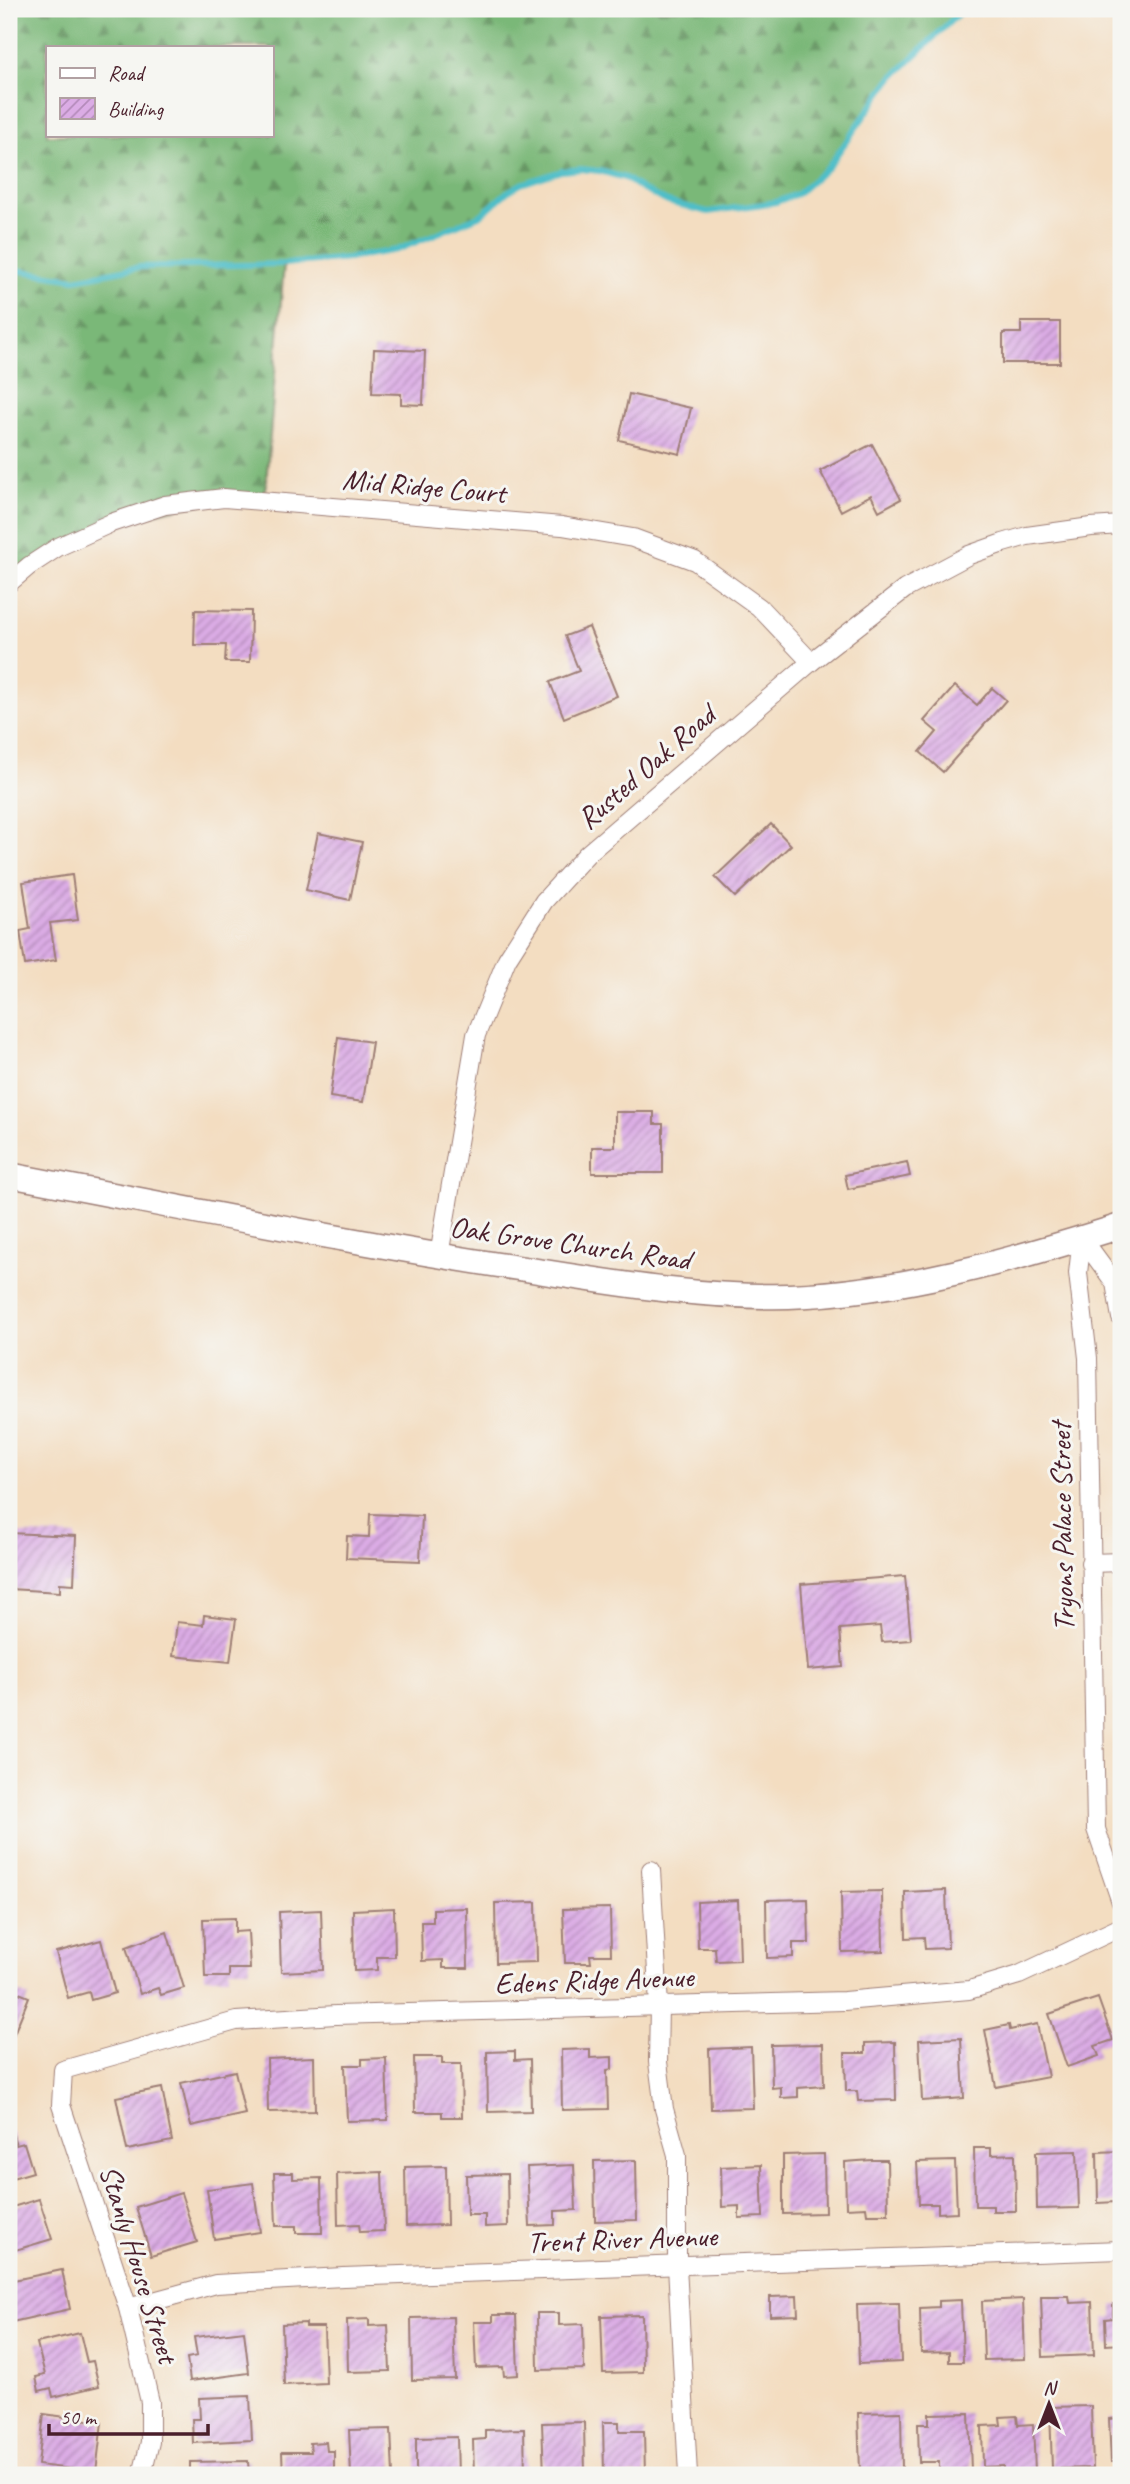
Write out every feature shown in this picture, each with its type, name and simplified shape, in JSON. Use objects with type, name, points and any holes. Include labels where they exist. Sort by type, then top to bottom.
[{"type":"main road","name":"Oak Grove Church Road","points":[[9,1175],[439,1256],[681,1293],[789,1296],[875,1289],[972,1269],[1121,1226]]},
{"type":"street","name":"Mid Ridge Court","points":[[9,583],[58,547],[111,523],[165,505],[224,498],[562,526],[633,538],[695,561],[759,607],[811,662]]},
{"type":"street","name":"Rusted Oak Road","points":[[439,1256],[476,1035],[507,959],[544,901],[587,854],[811,662],[905,589],[969,555],[1027,536],[1121,525]]},
{"type":"street","points":[[1082,1238],[1115,1283],[1121,1318]]},
{"type":"street","name":"Tryons Palace Street","points":[[1082,1238],[1078,1273],[1088,1358],[1096,1829],[1121,1902]]},
{"type":"street","points":[[1090,1563],[1121,1562]]},
{"type":"street","points":[[650,1870],[659,2006],[658,2062],[664,2109],[677,2155],[677,2265],[688,2475]]},
{"type":"street","name":"Edens Ridge Avenue","points":[[63,2070],[236,2021],[336,2015],[844,2001],[969,1990],[1019,1975],[1121,1927]]},
{"type":"street","name":"Stanly House Street","points":[[63,2070],[61,2105],[128,2308],[150,2402],[150,2442],[142,2475]]},
{"type":"street","name":"Trent River Avenue","points":[[128,2308],[216,2284],[1121,2250]]},
{"type":"green space","points":[[9,9],[963,9],[890,80],[828,167],[797,194],[776,202],[708,212],[668,202],[625,178],[600,171],[561,171],[521,184],[507,192],[481,215],[397,250],[284,264],[266,484],[262,501],[224,498],[111,523],[9,583]]},
{"type":"building","points":[[1021,322],[1060,322],[1060,363],[1003,363],[1003,333],[1021,333]]},
{"type":"building","points":[[374,349],[425,351],[423,405],[401,404],[401,394],[372,393]]},
{"type":"building","points":[[629,394],[691,408],[680,454],[619,440]]},
{"type":"building","points":[[872,444],[901,499],[879,511],[871,495],[841,511],[820,471]]},
{"type":"building","points":[[195,610],[251,611],[250,662],[225,662],[226,645],[194,645]]},
{"type":"building","points":[[589,627],[617,696],[564,718],[550,682],[579,671],[565,636]]},
{"type":"building","points":[[955,686],[977,705],[992,688],[1006,700],[943,772],[920,752],[937,732],[924,721]]},
{"type":"building","points":[[771,824],[791,845],[735,897],[715,877]]},
{"type":"building","points":[[318,833],[362,842],[350,900],[306,890]]},
{"type":"building","points":[[72,875],[78,920],[50,923],[56,960],[25,965],[20,931],[30,929],[23,882]]},
{"type":"building","points":[[338,1037],[372,1042],[363,1102],[330,1097]]},
{"type":"building","points":[[615,1112],[654,1112],[654,1124],[663,1124],[663,1173],[592,1173],[592,1147],[615,1147]]},
{"type":"building","points":[[907,1162],[910,1176],[848,1189],[845,1175]]},
{"type":"building","points":[[370,1514],[422,1516],[420,1561],[346,1558],[347,1536],[369,1537]]},
{"type":"building","points":[[9,1533],[76,1536],[74,1584],[60,1583],[60,1592],[9,1589]]},
{"type":"building","points":[[905,1576],[911,1640],[882,1642],[880,1626],[840,1629],[843,1667],[808,1670],[801,1584]]},
{"type":"building","points":[[204,1615],[236,1619],[230,1662],[173,1656],[177,1622],[203,1625]]},
{"type":"building","points":[[946,1890],[948,1948],[925,1949],[924,1937],[906,1938],[905,1892]]},
{"type":"building","points":[[882,1891],[883,1951],[842,1952],[841,1892]]},
{"type":"building","points":[[808,1899],[809,1943],[793,1943],[793,1957],[767,1958],[766,1900]]},
{"type":"building","points":[[738,1900],[740,1960],[716,1961],[715,1948],[698,1948],[697,1902]]},
{"type":"building","points":[[536,1902],[537,1962],[496,1963],[495,1903]]},
{"type":"building","points":[[394,1908],[395,1957],[377,1957],[377,1970],[354,1971],[353,1910]]},
{"type":"building","points":[[467,1908],[468,1968],[443,1968],[443,1960],[422,1961],[421,1922],[433,1922],[433,1909]]},
{"type":"building","points":[[610,1908],[611,1955],[590,1955],[591,1963],[565,1963],[563,1909]]},
{"type":"building","points":[[321,1910],[323,1970],[281,1972],[279,1912]]},
{"type":"building","points":[[235,1918],[235,1932],[248,1931],[250,1969],[229,1969],[229,1977],[205,1977],[203,1919]]},
{"type":"building","points":[[167,1932],[184,1988],[161,1995],[158,1988],[140,1994],[126,1947]]},
{"type":"building","points":[[101,1940],[115,1993],[91,2000],[89,1992],[68,1998],[56,1952]]},
{"type":"building","points":[[9,1989],[29,1997],[13,2036],[9,2034]]},
{"type":"building","points":[[1098,1998],[1113,2040],[1095,2046],[1099,2056],[1067,2067],[1049,2014]]},
{"type":"building","points":[[1037,2024],[1048,2077],[996,2087],[985,2030],[1009,2025],[1010,2030]]},
{"type":"building","points":[[961,2038],[964,2098],[922,2101],[919,2040]]},
{"type":"building","points":[[895,2042],[896,2100],[858,2101],[857,2091],[846,2091],[845,2053],[865,2053],[865,2043]]},
{"type":"building","points":[[823,2044],[824,2086],[798,2088],[798,2097],[781,2098],[781,2087],[772,2088],[771,2045]]},
{"type":"building","points":[[751,2047],[753,2108],[711,2109],[709,2049]]},
{"type":"building","points":[[590,2049],[590,2058],[612,2057],[612,2069],[607,2070],[608,2109],[562,2110],[561,2050]]},
{"type":"building","points":[[515,2051],[515,2060],[530,2059],[531,2111],[488,2112],[487,2052]]},
{"type":"building","points":[[314,2057],[315,2111],[268,2112],[267,2059]]},
{"type":"building","points":[[414,2057],[442,2057],[442,2064],[461,2064],[462,2117],[442,2117],[442,2112],[415,2112]]},
{"type":"building","points":[[386,2058],[388,2120],[347,2121],[345,2065],[362,2065],[362,2059]]},
{"type":"building","points":[[235,2071],[245,2114],[191,2126],[181,2083]]},
{"type":"building","points":[[162,2088],[172,2141],[127,2150],[116,2097]]},
{"type":"building","points":[[12,2131],[16,2145],[24,2143],[33,2172],[9,2179],[9,2132]]},
{"type":"building","points":[[974,2148],[991,2148],[991,2155],[1015,2154],[1016,2211],[993,2211],[993,2206],[975,2206]]},
{"type":"building","points":[[1077,2151],[1079,2208],[1037,2209],[1036,2152]]},
{"type":"building","points":[[1121,2151],[1121,2208],[1116,2208],[1116,2202],[1098,2203],[1097,2152]]},
{"type":"building","points":[[824,2154],[825,2213],[783,2214],[783,2155]]},
{"type":"building","points":[[636,2160],[637,2220],[595,2221],[594,2161]]},
{"type":"building","points":[[887,2160],[888,2214],[867,2214],[866,2207],[846,2208],[845,2162]]},
{"type":"building","points":[[955,2161],[957,2212],[938,2213],[938,2204],[919,2204],[917,2162]]},
{"type":"building","points":[[574,2165],[576,2210],[555,2211],[555,2225],[530,2226],[527,2167]]},
{"type":"building","points":[[761,2165],[763,2217],[739,2218],[739,2206],[722,2207],[721,2167]]},
{"type":"building","points":[[446,2166],[447,2225],[406,2226],[405,2167]]},
{"type":"building","points":[[382,2172],[384,2231],[360,2232],[359,2224],[338,2225],[337,2174]]},
{"type":"building","points":[[274,2173],[293,2173],[293,2179],[321,2178],[322,2233],[296,2233],[296,2226],[276,2226]]},
{"type":"building","points":[[507,2174],[508,2226],[485,2227],[485,2215],[467,2215],[466,2175]]},
{"type":"building","points":[[253,2183],[260,2232],[214,2239],[207,2189]]},
{"type":"building","points":[[181,2193],[197,2242],[151,2256],[136,2207]]},
{"type":"building","points":[[39,2199],[52,2239],[9,2252],[9,2208]]},
{"type":"building","points":[[62,2270],[70,2309],[12,2322],[9,2281]]},
{"type":"building","points":[[797,2296],[798,2315],[770,2316],[770,2297]]},
{"type":"building","points":[[1041,2296],[1069,2296],[1070,2303],[1092,2302],[1094,2355],[1043,2357]]},
{"type":"building","points":[[1023,2299],[1025,2359],[984,2360],[982,2301]]},
{"type":"building","points":[[961,2300],[963,2362],[949,2362],[949,2352],[921,2353],[920,2308],[939,2307],[939,2301]]},
{"type":"building","points":[[899,2303],[901,2362],[859,2364],[857,2304]]},
{"type":"building","points":[[1113,2304],[1121,2304],[1121,2344],[1106,2345],[1105,2319],[1113,2318]]},
{"type":"building","points":[[537,2313],[559,2313],[559,2325],[583,2324],[584,2369],[538,2370]]},
{"type":"building","points":[[493,2315],[516,2315],[518,2375],[504,2376],[503,2367],[476,2368],[474,2322],[493,2322]]},
{"type":"building","points":[[642,2315],[643,2372],[603,2373],[601,2316]]},
{"type":"building","points":[[453,2317],[455,2379],[412,2380],[411,2318]]},
{"type":"building","points":[[369,2319],[369,2326],[388,2325],[390,2371],[348,2372],[347,2320]]},
{"type":"building","points":[[306,2323],[306,2327],[324,2327],[326,2383],[284,2385],[282,2324]]},
{"type":"building","points":[[244,2331],[249,2373],[190,2381],[187,2358],[197,2356],[194,2337]]},
{"type":"building","points":[[80,2333],[87,2362],[93,2361],[99,2386],[53,2397],[51,2388],[39,2391],[36,2377],[45,2375],[37,2343]]},
{"type":"building","points":[[250,2396],[252,2440],[193,2443],[192,2419],[200,2419],[199,2398]]},
{"type":"building","points":[[1091,2406],[1093,2468],[1052,2469],[1050,2407]]},
{"type":"building","points":[[901,2412],[902,2470],[860,2471],[858,2413]]},
{"type":"building","points":[[969,2413],[971,2471],[939,2472],[939,2462],[919,2462],[918,2424],[929,2424],[929,2414]]},
{"type":"building","points":[[44,2414],[102,2422],[96,2472],[38,2465]]},
{"type":"building","points":[[1017,2416],[1018,2425],[1033,2424],[1035,2471],[1003,2472],[1003,2466],[983,2467],[982,2426],[1001,2425],[1000,2417]]},
{"type":"building","points":[[1121,2418],[1121,2462],[1111,2462],[1109,2419]]},
{"type":"building","points":[[584,2422],[585,2475],[544,2475],[542,2423]]},
{"type":"building","points":[[603,2422],[619,2422],[619,2431],[644,2431],[645,2475],[604,2475]]},
{"type":"building","points":[[391,2429],[393,2475],[351,2475],[349,2430]]},
{"type":"building","points":[[524,2429],[525,2475],[474,2475],[473,2440],[485,2439],[485,2430]]},
{"type":"building","points":[[457,2437],[458,2475],[416,2475],[416,2438]]},
{"type":"building","points":[[326,2442],[327,2451],[334,2451],[334,2475],[283,2475],[282,2452],[311,2452],[310,2443]]},
{"type":"building","points":[[248,2461],[249,2475],[190,2475],[190,2462]]},
{"type":"waterway","points":[[9,269],[75,279],[140,267],[283,264],[397,250],[481,215],[507,192],[521,184],[561,171],[581,169],[625,178],[668,202],[708,212],[776,202],[797,194],[828,167],[890,80],[963,9]]}]
